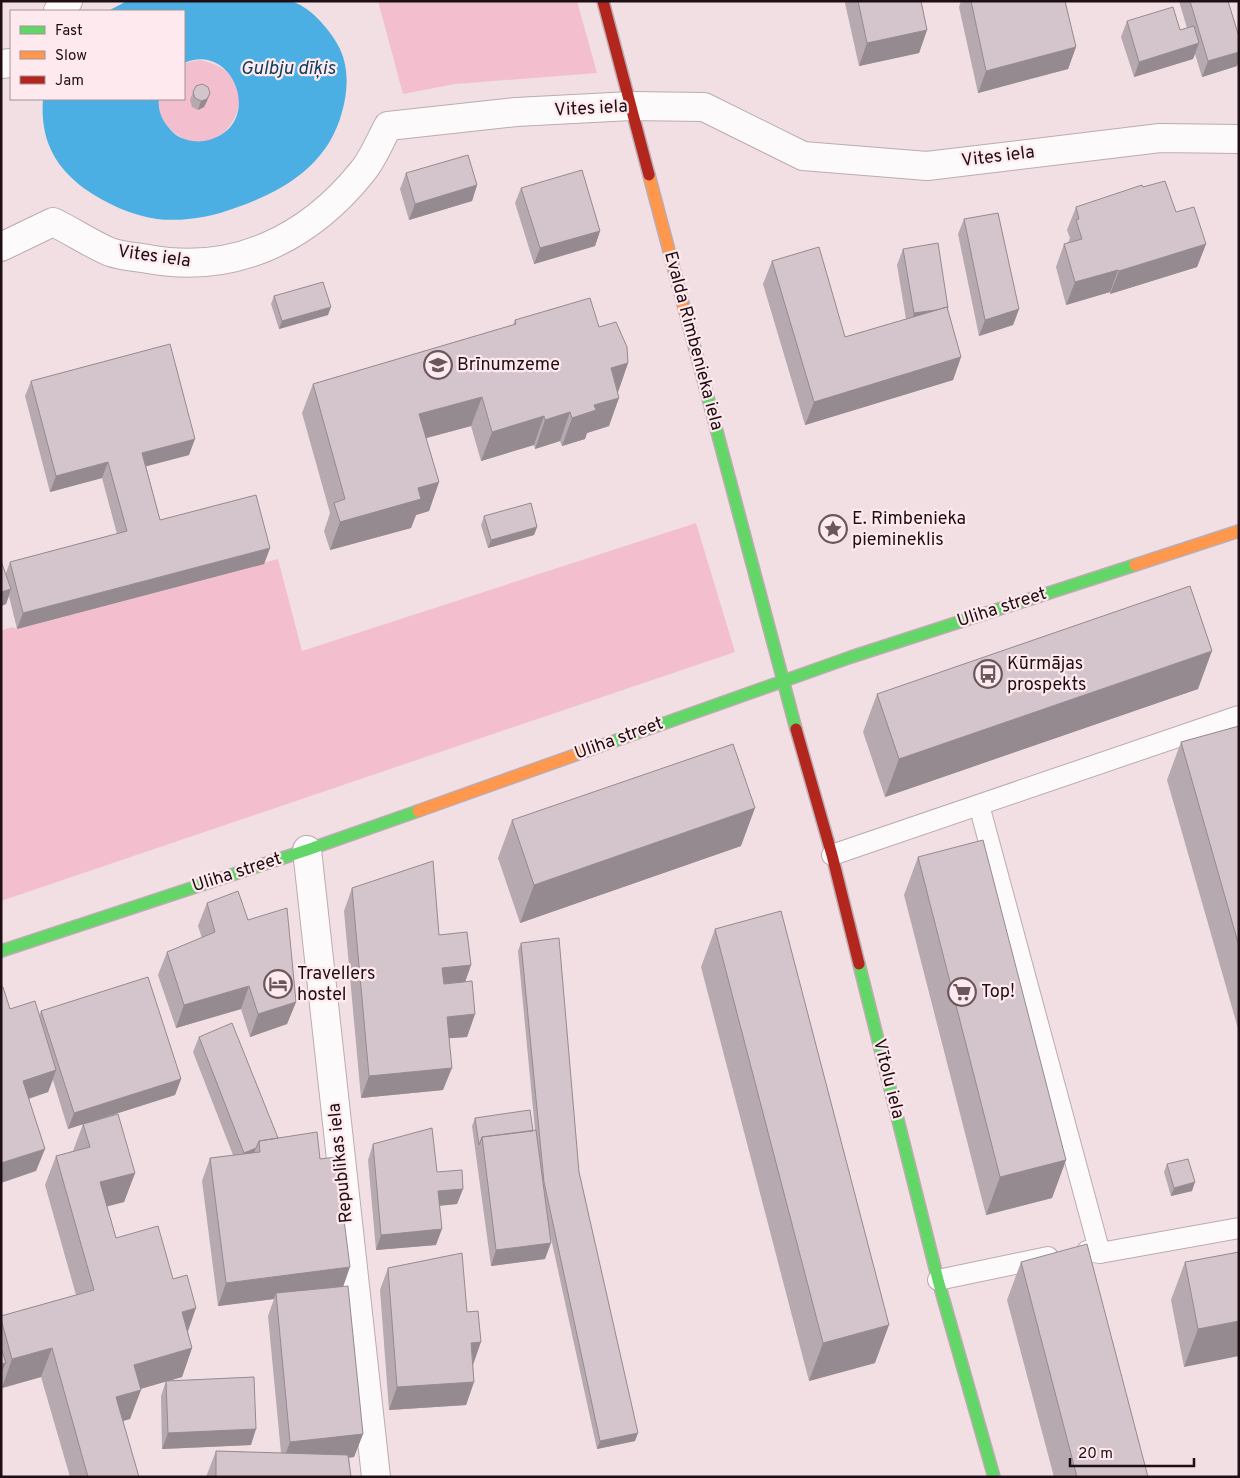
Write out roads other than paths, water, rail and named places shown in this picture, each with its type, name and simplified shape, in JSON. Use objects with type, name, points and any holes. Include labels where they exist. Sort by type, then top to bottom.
[{"type":"street","points":[[59,10],[68,1]]},
{"type":"street","name":"Evalda Rimbenieka iela","points":[[603,1],[782,681]]},
{"type":"street","name":"Vites iela","points":[[1,247],[53,222],[111,252],[176,264],[209,263],[241,256],[288,238],[330,209],[364,171],[388,126],[516,112],[631,106],[704,107],[803,156],[927,166],[1160,138],[1239,139]]},
{"type":"street","name":"Uliha street","points":[[1,952],[307,850],[782,681],[1239,531]]},
{"type":"street","name":"Vītolu iela","points":[[782,681],[832,854],[938,1280],[994,1477]]},
{"type":"street","name":"Republikas iela","points":[[307,850],[376,1477]]},
{"type":"lane","points":[[832,854],[1239,716]]},
{"type":"lane","points":[[978,805],[1100,1253]]},
{"type":"lane","points":[[938,1280],[1078,1250],[1100,1253],[1239,1228]]},
{"type":"water","name":"Gulbju dīķis","points":[[127,1],[289,1],[304,7],[319,20],[331,35],[340,49],[345,64],[347,80],[344,104],[335,131],[326,147],[302,174],[287,184],[253,201],[226,211],[197,218],[167,220],[138,215],[111,204],[85,189],[65,171],[51,150],[44,126],[43,100],[159,100],[159,109],[168,128],[180,137],[197,141],[209,140],[226,131],[236,118],[239,103],[236,87],[229,73],[217,64],[202,59],[185,63],[185,10],[110,10]]},
{"type":"place","name":"Brīnumzeme","points":[[438,365]]},
{"type":"place","name":"E. Rimbenieka piemineklis","points":[[833,529]]},
{"type":"place","name":"Kūrmājas prospekts","points":[[988,674]]},
{"type":"place","name":"Travellers hostel","points":[[278,984]]},
{"type":"place","name":"Top!","points":[[962,992]]}]
